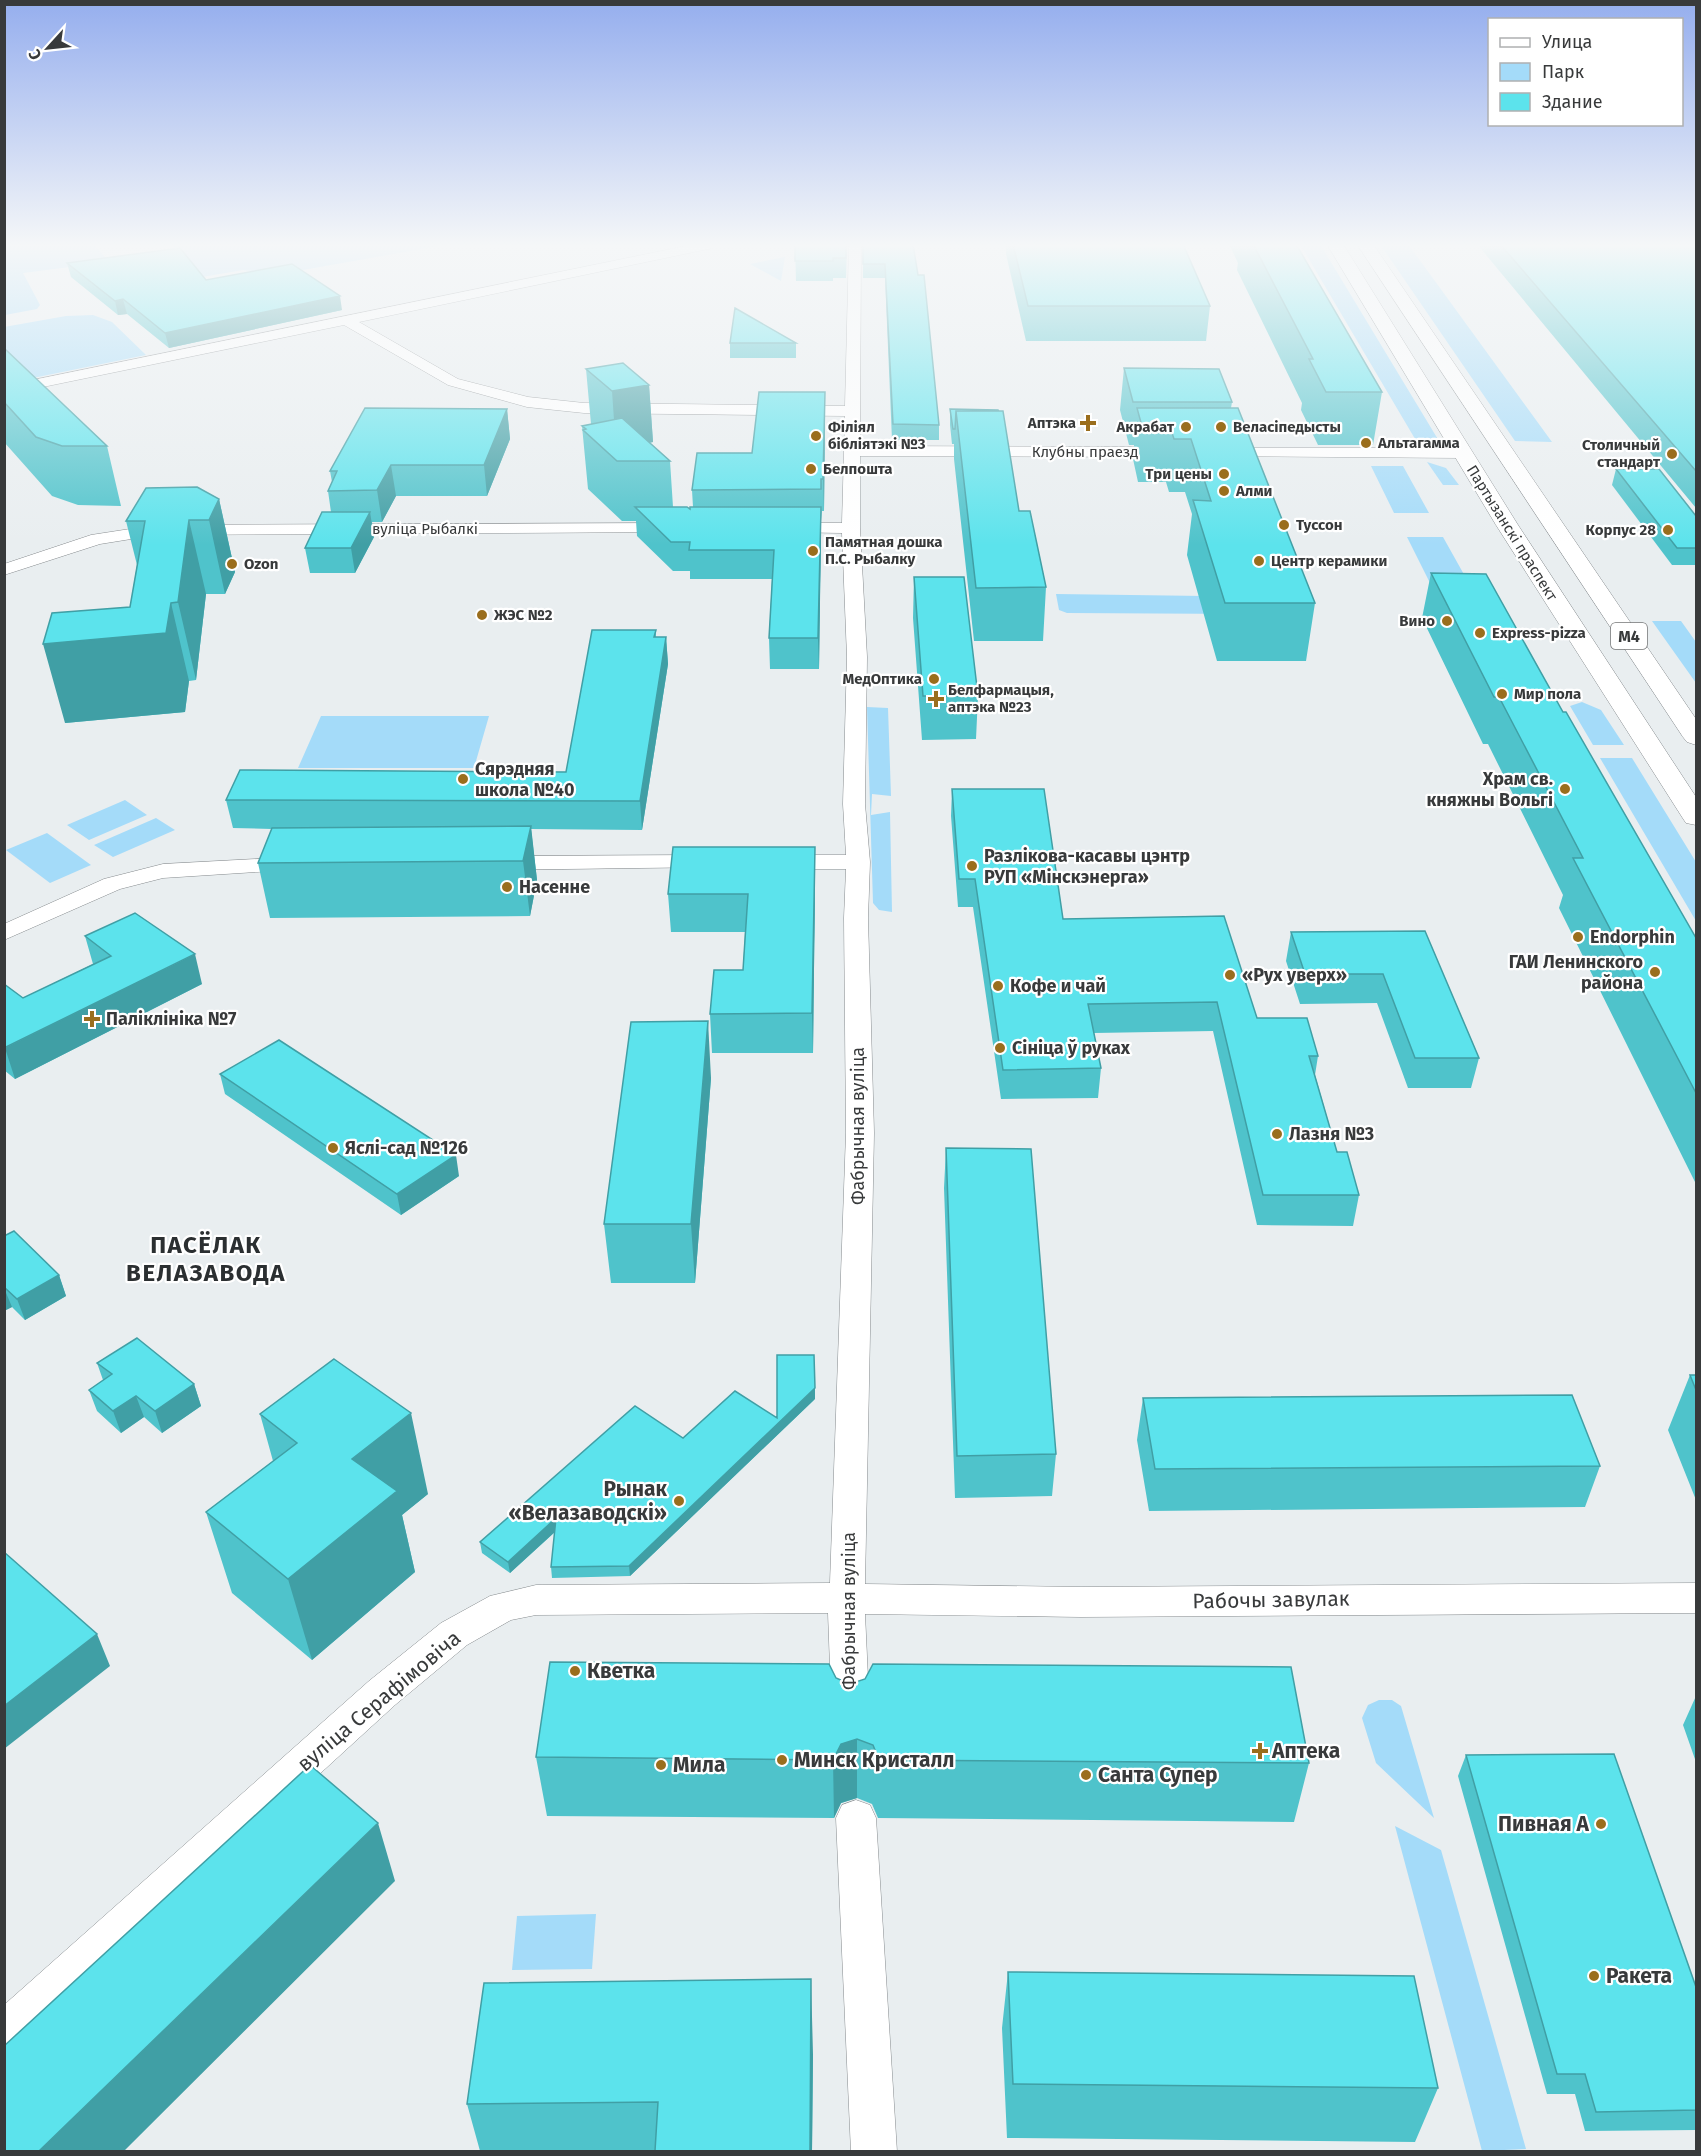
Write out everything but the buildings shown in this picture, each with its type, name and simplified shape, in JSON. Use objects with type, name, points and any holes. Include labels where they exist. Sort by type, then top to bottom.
[{"type":"main road","name":"Партызанскі праспект","points":[[1397,345],[1556,603],[1696,817]]},
{"type":"main road","name":"М4","points":[[1432,345],[1696,737]]},
{"type":"main road","points":[[1404,356],[1422,362],[1441,358]]},
{"type":"main road","points":[[1462,453],[1507,453]]},
{"type":"street","points":[[4,391],[232,345]]},
{"type":"street","points":[[389,345],[453,382],[527,402],[584,408],[852,411]]},
{"type":"street","name":"Фабрычная вуліца","points":[[851,1724],[846,1598],[860,1133],[856,918],[858,862],[854,804],[857,657],[851,528],[853,345]]},
{"type":"street","name":"Клубны праезд","points":[[853,451],[1181,453]]},
{"type":"street","points":[[1205,453],[1462,453]]},
{"type":"street","name":"вуліца Рыбалкі","points":[[4,570],[97,539],[156,530],[694,528]]},
{"type":"street","points":[[763,528],[851,528]]},
{"type":"street","points":[[479,862],[723,862]]},
{"type":"street","points":[[758,862],[858,862]]},
{"type":"street","points":[[4,933],[112,884],[163,871],[317,863]]},
{"type":"street","name":"Рабочы завулак","points":[[846,1598],[1081,1602],[1696,1598]]},
{"type":"street","name":"вуліца Серафімовіча","points":[[4,2034],[382,1694],[454,1634],[503,1607],[548,1600],[846,1598]]},
{"type":"street","points":[[856,1818],[874,2151]]},
{"type":"green space","points":[[5,345],[135,345],[146,355],[28,379],[5,356]]},
{"type":"green space","points":[[1359,345],[1381,345],[1439,441],[1437,445],[1421,449]]},
{"type":"green space","points":[[1449,345],[1481,345],[1552,442],[1515,441]]},
{"type":"green space","points":[[1427,462],[1446,468],[1459,485],[1443,485]]},
{"type":"green space","points":[[1371,466],[1403,466],[1429,513],[1394,513]]},
{"type":"green space","points":[[1407,537],[1443,537],[1471,587],[1432,587]]},
{"type":"green space","points":[[1056,594],[1205,596],[1247,614],[1067,613],[1059,610]]},
{"type":"green space","points":[[1652,621],[1681,621],[1696,642],[1696,683]]},
{"type":"green space","points":[[1582,702],[1601,710],[1624,745],[1593,745],[1570,706]]},
{"type":"green space","points":[[867,707],[888,708],[891,796],[872,794],[871,815],[890,812],[892,912],[879,910],[873,903]]},
{"type":"green space","points":[[321,716],[489,716],[474,768],[298,768]]},
{"type":"green space","points":[[1600,758],[1632,758],[1696,862],[1696,921]]},
{"type":"green space","points":[[125,800],[147,815],[89,840],[67,825]]},
{"type":"green space","points":[[156,818],[175,830],[113,857],[94,845]]},
{"type":"green space","points":[[47,833],[91,865],[50,883],[6,850]]},
{"type":"green space","points":[[1379,1700],[1392,1700],[1401,1706],[1434,1818],[1376,1763],[1362,1718],[1368,1705]]},
{"type":"green space","points":[[1395,1826],[1441,1850],[1526,2149],[1482,2151]]},
{"type":"green space","points":[[596,1914],[592,1969],[512,1970],[517,1916]]},
{"type":"place","name":"Аптэка","points":[[1088,423]]},
{"type":"place","name":"Акрабат","points":[[1186,427]]},
{"type":"place","name":"Веласіпедысты","points":[[1221,427]]},
{"type":"place","name":"Філіял бібліятэкі №3","points":[[816,436]]},
{"type":"place","name":"Альтагамма","points":[[1366,443]]},
{"type":"place","name":"Столичный стандарт","points":[[1672,454]]},
{"type":"place","name":"Белпошта","points":[[811,469]]},
{"type":"place","name":"Три цены","points":[[1224,474]]},
{"type":"place","name":"Алми","points":[[1224,491]]},
{"type":"place","name":"Туссон","points":[[1284,525]]},
{"type":"place","name":"Корпус 28","points":[[1668,530]]},
{"type":"place","name":"Памятная дошка П.С. Рыбалку","points":[[813,551]]},
{"type":"place","name":"Центр керамики","points":[[1259,561]]},
{"type":"place","name":"Ozon","points":[[232,564]]},
{"type":"place","name":"ЖЭС №2","points":[[482,615]]},
{"type":"place","name":"Вино","points":[[1447,621]]},
{"type":"place","name":"Express-pizza","points":[[1480,633]]},
{"type":"place","name":"МедОптика","points":[[934,679]]},
{"type":"place","name":"Мир пола","points":[[1502,694]]},
{"type":"place","name":"Белфармацыя, аптэка №23","points":[[936,699]]},
{"type":"place","name":"Сярэдняя школа №40","points":[[463,779]]},
{"type":"place","name":"Храм св. княжны Вольгі","points":[[1565,789]]},
{"type":"place","name":"Разлікова-касавы цэнтр РУП «Мінскэнерга»","points":[[972,866]]},
{"type":"place","name":"Насенне","points":[[507,887]]},
{"type":"place","name":"Endorphin","points":[[1578,937]]},
{"type":"place","name":"ГАИ Ленинского района","points":[[1655,972]]},
{"type":"place","name":"«Рух уверх»","points":[[1230,975]]},
{"type":"place","name":"Кофе и чай","points":[[998,986]]},
{"type":"place","name":"Паліклініка №7","points":[[92,1019]]},
{"type":"place","name":"Сініца ў руках","points":[[1000,1048]]},
{"type":"place","name":"Лазня №3","points":[[1277,1134]]},
{"type":"place","name":"Яслі-сад №126","points":[[333,1148]]},
{"type":"place","name":"Рынак «Велазаводскі»","points":[[679,1501]]},
{"type":"place","name":"Кветка","points":[[575,1671]]},
{"type":"place","name":"Аптека","points":[[1260,1751]]},
{"type":"place","name":"Минск Кристалл","points":[[782,1760]]},
{"type":"place","name":"Мила","points":[[661,1765]]},
{"type":"place","name":"Санта Супер","points":[[1086,1775]]},
{"type":"place","name":"Пивная А","points":[[1601,1824]]},
{"type":"place","name":"Ракета","points":[[1594,1976]]},
{"type":"district","name":"ПАСЁЛАК ВЕЛАЗАВОДА","points":[[206,1259]]}]
